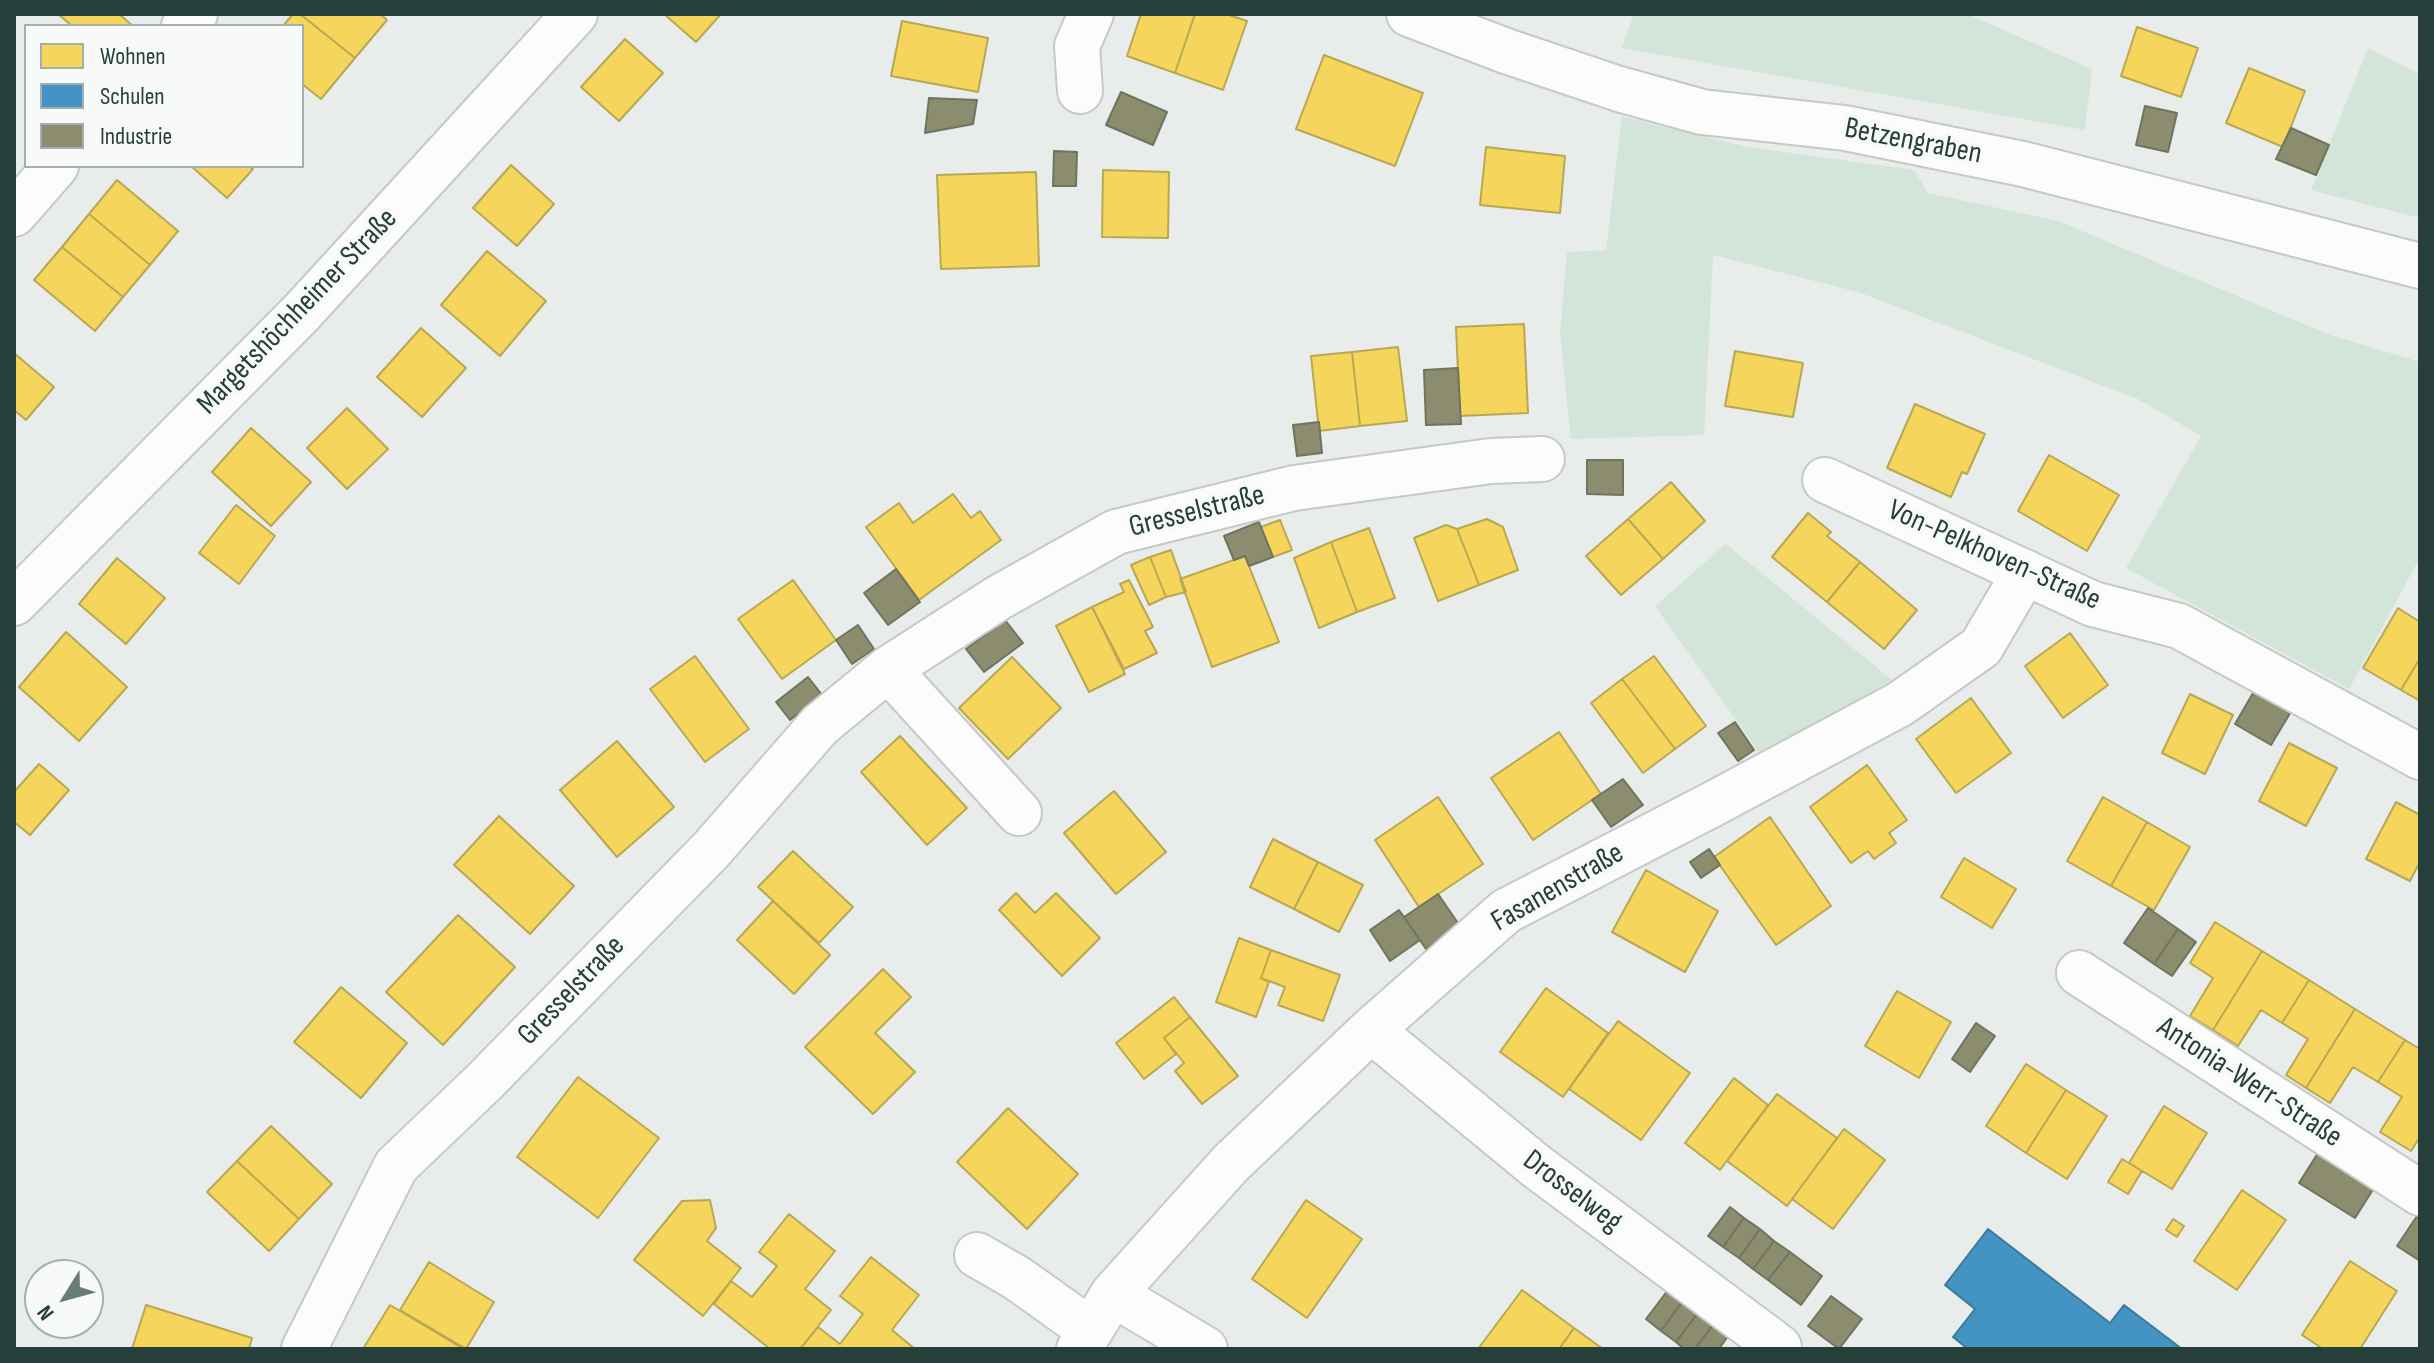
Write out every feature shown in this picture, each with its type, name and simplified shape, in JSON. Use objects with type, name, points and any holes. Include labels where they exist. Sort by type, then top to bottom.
[{"type":"street","name":"Margetshöchheimer Straße","points":[[14,603],[302,312],[575,14]]},
{"type":"street","points":[[1080,91],[1077,46],[1091,14]]},
{"type":"street","name":"Betzengraben","points":[[1409,14],[1619,89],[1702,112],[1845,128],[2023,164],[2420,266]]},
{"type":"street","points":[[14,214],[54,168]]},
{"type":"street","name":"Gresselstraße","points":[[304,1349],[396,1166],[484,1082],[711,850],[820,725],[888,669],[998,598],[1116,532],[1294,488],[1491,461],[1542,459]]},
{"type":"street","name":"Von-Pelkhoven-Straße","points":[[1825,480],[2093,604],[2179,626],[2420,757]]},
{"type":"street","name":"Fasanenstraße","points":[[1094,1324],[1231,1163],[1371,1030],[1506,911],[1900,704],[1981,647],[2025,572]]},
{"type":"street","points":[[888,669],[1019,813]]},
{"type":"street","name":"Antonia-Werr-Straße","points":[[2079,973],[2420,1193]]},
{"type":"street","name":"Drosselweg","points":[[1371,1030],[1536,1166],[1779,1347]]},
{"type":"street","points":[[977,1255],[1094,1324],[1205,1349]]},
{"type":"green space","points":[[1634,14],[1967,14],[2092,69],[2085,130],[1622,48]]},
{"type":"green space","points":[[2368,48],[2420,74],[2420,218],[2311,190]]},
{"type":"green space","points":[[1622,117],[1748,147],[1914,170],[1928,193],[2058,221],[2330,335],[2420,362],[2420,561],[2349,689],[2126,568],[2201,436],[2138,399],[1858,292],[1713,255],[1704,435],[1571,439],[1560,332],[1567,252],[1606,250]]},
{"type":"green space","points":[[1726,544],[1892,680],[1763,758],[1655,606]]},
{"type":"building: Wohnen","points":[[58,14],[119,14],[131,24],[70,24]]},
{"type":"building: Wohnen","points":[[293,14],[300,14],[355,58],[321,99],[304,86],[304,24],[285,24]]},
{"type":"building: Wohnen","points":[[300,14],[380,14],[387,20],[355,58]]},
{"type":"building: Wohnen","points":[[664,14],[721,14],[696,42]]},
{"type":"building: Wohnen","points":[[1141,14],[1195,14],[1175,73],[1127,56]]},
{"type":"building: Wohnen","points":[[1195,14],[1226,14],[1247,21],[1223,90],[1175,73]]},
{"type":"building: Wohnen","points":[[902,21],[988,38],[978,92],[891,76]]},
{"type":"building: Wohnen","points":[[2137,27],[2198,48],[2181,97],[2121,76]]},
{"type":"building: Wohnen","points":[[625,39],[663,73],[619,121],[581,87]]},
{"type":"building: Wohnen","points":[[1324,55],[1423,93],[1395,166],[1296,129]]},
{"type":"building: Wohnen","points":[[2249,68],[2305,91],[2283,147],[2226,123]]},
{"type":"building: Wohnen","points":[[1486,147],[1565,156],[1560,213],[1480,205]]},
{"type":"building: Wohnen","points":[[511,165],[554,204],[517,246],[473,208]]},
{"type":"building: Wohnen","points":[[193,168],[253,169],[227,198]]},
{"type":"building: Wohnen","points":[[1103,170],[1169,172],[1168,238],[1102,237]]},
{"type":"building: Wohnen","points":[[1036,172],[1039,266],[941,269],[937,175]]},
{"type":"building: Wohnen","points":[[117,180],[178,231],[150,265],[89,214]]},
{"type":"building: Wohnen","points":[[89,214],[150,265],[123,297],[62,247]]},
{"type":"building: Wohnen","points":[[62,247],[123,297],[95,331],[34,280]]},
{"type":"building: Wohnen","points":[[487,251],[546,301],[500,356],[441,305]]},
{"type":"building: Wohnen","points":[[1524,324],[1528,413],[1460,416],[1456,327]]},
{"type":"building: Wohnen","points":[[421,328],[466,368],[422,417],[377,377]]},
{"type":"building: Wohnen","points":[[1398,347],[1407,421],[1360,426],[1352,352]]},
{"type":"building: Wohnen","points":[[1735,351],[1803,363],[1793,417],[1725,406]]},
{"type":"building: Wohnen","points":[[1352,352],[1360,426],[1319,431],[1311,356]]},
{"type":"building: Wohnen","points":[[14,353],[54,387],[26,420],[14,410]]},
{"type":"building: Wohnen","points":[[1915,404],[1985,434],[1967,474],[1962,472],[1951,497],[1887,468]]},
{"type":"building: Wohnen","points":[[347,408],[388,449],[347,489],[307,448]]},
{"type":"building: Wohnen","points":[[251,428],[311,482],[271,526],[212,472]]},
{"type":"building: Wohnen","points":[[2049,455],[2119,495],[2087,551],[2018,511]]},
{"type":"building: Wohnen","points":[[1671,482],[1705,521],[1663,559],[1628,519]]},
{"type":"building: Wohnen","points":[[953,494],[971,518],[980,511],[1001,540],[919,600],[866,527],[899,503],[913,523]]},
{"type":"building: Wohnen","points":[[236,505],[275,536],[239,584],[199,553]]},
{"type":"building: Wohnen","points":[[1808,513],[1831,532],[1827,536],[1860,562],[1827,602],[1772,557]]},
{"type":"building: Wohnen","points":[[1487,519],[1503,527],[1518,570],[1479,585],[1457,529]]},
{"type":"building: Wohnen","points":[[1628,519],[1663,559],[1621,595],[1586,556]]},
{"type":"building: Wohnen","points":[[1280,520],[1292,550],[1273,557],[1261,527]]},
{"type":"building: Wohnen","points":[[1446,525],[1457,529],[1479,585],[1438,601],[1414,538]]},
{"type":"building: Wohnen","points":[[1369,528],[1395,598],[1357,612],[1331,542]]},
{"type":"building: Wohnen","points":[[1331,542],[1357,612],[1319,628],[1294,558]]},
{"type":"building: Wohnen","points":[[1171,550],[1186,592],[1166,597],[1150,557]]},
{"type":"building: Wohnen","points":[[1245,556],[1279,642],[1212,667],[1180,579]]},
{"type":"building: Wohnen","points":[[1150,557],[1166,597],[1149,605],[1131,565]]},
{"type":"building: Wohnen","points":[[117,558],[165,598],[126,644],[79,604]]},
{"type":"building: Wohnen","points":[[1860,562],[1917,610],[1884,649],[1827,602]]},
{"type":"building: Wohnen","points":[[793,580],[836,640],[782,679],[738,619]]},
{"type":"building: Wohnen","points":[[1129,580],[1153,627],[1145,631],[1157,653],[1124,669],[1092,607],[1124,592],[1120,584]]},
{"type":"building: Wohnen","points":[[1092,607],[1125,674],[1089,692],[1056,626]]},
{"type":"building: Wohnen","points":[[2398,608],[2420,622],[2420,658],[2401,690],[2363,668]]},
{"type":"building: Wohnen","points":[[66,632],[127,687],[79,741],[19,687]]},
{"type":"building: Wohnen","points":[[2070,633],[2108,685],[2063,718],[2025,666]]},
{"type":"building: Wohnen","points":[[695,656],[749,729],[705,762],[650,689]]},
{"type":"building: Wohnen","points":[[1654,656],[1706,726],[1675,749],[1622,679]]},
{"type":"building: Wohnen","points":[[1012,657],[1061,708],[1008,759],[959,708]]},
{"type":"building: Wohnen","points":[[2420,658],[2420,701],[2401,690]]},
{"type":"building: Wohnen","points":[[1622,679],[1675,749],[1643,773],[1591,703]]},
{"type":"building: Wohnen","points":[[2190,694],[2233,715],[2205,774],[2162,753]]},
{"type":"building: Wohnen","points":[[1971,698],[2011,753],[1956,793],[1916,739]]},
{"type":"building: Wohnen","points":[[1559,732],[1601,794],[1533,840],[1491,778]]},
{"type":"building: Wohnen","points":[[900,736],[967,808],[927,845],[861,772]]},
{"type":"building: Wohnen","points":[[617,741],[674,807],[617,857],[560,790]]},
{"type":"building: Wohnen","points":[[2289,743],[2337,768],[2306,826],[2259,801]]},
{"type":"building: Wohnen","points":[[39,764],[69,790],[30,835],[14,822],[14,792]]},
{"type":"building: Wohnen","points":[[1867,765],[1907,820],[1889,833],[1896,843],[1874,859],[1868,851],[1851,863],[1810,807]]},
{"type":"building: Wohnen","points":[[1114,791],[1166,852],[1116,894],[1064,833]]},
{"type":"building: Wohnen","points":[[1438,797],[1483,864],[1419,907],[1375,840]]},
{"type":"building: Wohnen","points":[[2103,797],[2147,822],[2111,886],[2067,861]]},
{"type":"building: Wohnen","points":[[2396,802],[2420,815],[2420,862],[2410,881],[2366,859]]},
{"type":"building: Wohnen","points":[[499,816],[574,886],[530,934],[454,865]]},
{"type":"building: Wohnen","points":[[1770,817],[1831,906],[1776,945],[1714,857]]},
{"type":"building: Wohnen","points":[[2147,822],[2190,847],[2154,910],[2111,886]]},
{"type":"building: Wohnen","points":[[1273,839],[1318,862],[1294,909],[1250,887]]},
{"type":"building: Wohnen","points":[[793,851],[853,907],[819,943],[758,887]]},
{"type":"building: Wohnen","points":[[1964,858],[2016,889],[1992,928],[1941,897]]},
{"type":"building: Wohnen","points":[[1318,862],[1363,885],[1339,932],[1294,909]]},
{"type":"building: Wohnen","points":[[1646,870],[1718,911],[1685,972],[1612,932]]},
{"type":"building: Wohnen","points":[[1016,893],[1035,913],[1056,893],[1100,938],[1062,976],[999,910]]},
{"type":"building: Wohnen","points":[[773,901],[830,955],[794,994],[737,940]]},
{"type":"building: Wohnen","points":[[458,915],[515,967],[443,1045],[386,992]]},
{"type":"building: Wohnen","points":[[2215,922],[2262,951],[2213,1030],[2190,1016],[2213,978],[2190,963]]},
{"type":"building: Wohnen","points":[[1239,938],[1271,950],[1261,978],[1269,982],[1256,1017],[1216,1002]]},
{"type":"building: Wohnen","points":[[1271,950],[1340,975],[1323,1021],[1278,1005],[1285,987],[1261,978]]},
{"type":"building: Wohnen","points":[[2262,951],[2309,980],[2282,1023],[2261,1010],[2238,1046],[2213,1030]]},
{"type":"building: Wohnen","points":[[883,969],[911,997],[875,1033],[915,1072],[873,1114],[805,1047]]},
{"type":"building: Wohnen","points":[[2309,980],[2355,1009],[2306,1088],[2286,1075],[2308,1039],[2282,1023]]},
{"type":"building: Wohnen","points":[[341,987],[407,1043],[361,1098],[294,1042]]},
{"type":"building: Wohnen","points":[[1546,988],[1608,1033],[1563,1097],[1500,1052]]},
{"type":"building: Wohnen","points":[[1897,991],[1951,1022],[1919,1078],[1865,1046]]},
{"type":"building: Wohnen","points":[[1174,997],[1190,1017],[1164,1038],[1176,1054],[1144,1079],[1116,1043]]},
{"type":"building: Wohnen","points":[[2355,1009],[2405,1040],[2378,1082],[2353,1067],[2330,1103],[2306,1088]]},
{"type":"building: Wohnen","points":[[1190,1017],[1238,1076],[1202,1104],[1175,1071],[1184,1063],[1164,1038]]},
{"type":"building: Wohnen","points":[[1618,1021],[1690,1073],[1641,1140],[1569,1089]]},
{"type":"building: Wohnen","points":[[2405,1040],[2420,1049],[2420,1137],[2411,1151],[2380,1132],[2402,1097],[2378,1082]]},
{"type":"building: Wohnen","points":[[2026,1064],[2066,1090],[2026,1153],[1986,1126]]},
{"type":"building: Wohnen","points":[[578,1077],[659,1138],[598,1218],[517,1157]]},
{"type":"building: Wohnen","points":[[1734,1078],[1768,1105],[1720,1170],[1685,1143]]},
{"type":"building: Wohnen","points":[[2066,1090],[2107,1116],[2067,1179],[2026,1153]]},
{"type":"building: Wohnen","points":[[1777,1094],[1837,1138],[1787,1206],[1727,1161]]},
{"type":"building: Wohnen","points":[[2164,1106],[2207,1133],[2172,1189],[2129,1163]]},
{"type":"building: Wohnen","points":[[1008,1108],[1078,1174],[1027,1229],[957,1162]]},
{"type":"building: Wohnen","points":[[271,1126],[332,1184],[299,1219],[237,1161]]},
{"type":"building: Wohnen","points":[[1844,1129],[1885,1160],[1833,1229],[1792,1199]]},
{"type":"building: Wohnen","points":[[2122,1159],[2142,1171],[2128,1194],[2108,1182]]},
{"type":"building: Wohnen","points":[[237,1161],[299,1219],[269,1251],[207,1192]]},
{"type":"building: Wohnen","points":[[2242,1190],[2286,1220],[2237,1290],[2194,1261]]},
{"type":"building: Wohnen","points":[[710,1200],[716,1228],[707,1241],[741,1268],[703,1316],[634,1260],[682,1201]]},
{"type":"building: Wohnen","points":[[1306,1200],[1362,1239],[1307,1318],[1252,1279]]},
{"type":"building: Wohnen","points":[[789,1214],[835,1251],[805,1289],[831,1310],[800,1349],[770,1349],[714,1304],[731,1281],[752,1297],[777,1266],[759,1252]]},
{"type":"building: Wohnen","points":[[2173,1219],[2184,1226],[2177,1237],[2166,1230]]},
{"type":"building: Wohnen","points":[[871,1257],[919,1295],[892,1330],[915,1349],[800,1349],[818,1327],[840,1344],[863,1314],[840,1296]]},
{"type":"building: Wohnen","points":[[2350,1261],[2397,1291],[2360,1349],[2323,1349],[2302,1335]]},
{"type":"building: Wohnen","points":[[429,1262],[494,1302],[466,1349],[400,1310]]},
{"type":"building: Wohnen","points":[[1522,1290],[1574,1328],[1559,1349],[1478,1349]]},
{"type":"building: Wohnen","points":[[146,1305],[252,1338],[249,1349],[132,1349]]},
{"type":"building: Wohnen","points":[[390,1305],[462,1348],[363,1349]]},
{"type":"building: Wohnen","points":[[1574,1328],[1603,1349],[1559,1349]]},
{"type":"building: Schulen","points":[[1988,1229],[2110,1323],[2124,1305],[2182,1349],[1968,1349],[1953,1337],[1975,1309],[1945,1285]]},
{"type":"building: Industrie","points":[[1121,92],[1167,112],[1153,145],[1106,125]]},
{"type":"building: Industrie","points":[[929,98],[977,100],[973,124],[925,133]]},
{"type":"building: Industrie","points":[[2145,106],[2177,113],[2168,152],[2136,145]]},
{"type":"building: Industrie","points":[[2291,128],[2329,145],[2316,175],[2276,159]]},
{"type":"building: Industrie","points":[[1054,151],[1077,152],[1076,186],[1053,186]]},
{"type":"building: Industrie","points":[[1458,368],[1461,424],[1426,425],[1424,370]]},
{"type":"building: Industrie","points":[[1319,422],[1322,453],[1297,456],[1293,425]]},
{"type":"building: Industrie","points":[[1587,460],[1623,460],[1623,495],[1587,494]]},
{"type":"building: Industrie","points":[[1259,522],[1273,557],[1249,566],[1245,556],[1234,560],[1224,536]]},
{"type":"building: Industrie","points":[[896,569],[920,602],[888,625],[864,593]]},
{"type":"building: Industrie","points":[[1005,620],[1023,643],[984,672],[966,649]]},
{"type":"building: Industrie","points":[[858,625],[874,649],[852,664],[836,640]]},
{"type":"building: Industrie","points":[[808,677],[822,695],[790,720],[776,702]]},
{"type":"building: Industrie","points":[[2256,688],[2292,710],[2271,745],[2235,724]]},
{"type":"building: Industrie","points":[[1735,722],[1754,750],[1738,761],[1718,733]]},
{"type":"building: Industrie","points":[[1623,779],[1643,805],[1611,827],[1592,800]]},
{"type":"building: Industrie","points":[[1709,849],[1720,865],[1701,878],[1690,862]]},
{"type":"building: Industrie","points":[[1438,894],[1460,926],[1426,949],[1404,917]]},
{"type":"building: Industrie","points":[[2148,908],[2178,929],[2154,964],[2124,943]]},
{"type":"building: Industrie","points":[[1399,910],[1420,940],[1390,961],[1370,930]]},
{"type":"building: Industrie","points":[[2178,929],[2196,942],[2172,976],[2154,964]]},
{"type":"building: Industrie","points":[[1976,1023],[1995,1036],[1970,1072],[1952,1059]]},
{"type":"building: Industrie","points":[[2318,1153],[2374,1188],[2355,1218],[2299,1183]]},
{"type":"building: Industrie","points":[[1730,1207],[1744,1218],[1723,1247],[1708,1236]]},
{"type":"building: Industrie","points":[[2417,1216],[2420,1218],[2420,1261],[2397,1246]]},
{"type":"building: Industrie","points":[[1744,1218],[1760,1229],[1739,1258],[1723,1247]]},
{"type":"building: Industrie","points":[[1760,1229],[1774,1241],[1753,1269],[1739,1258]]},
{"type":"building: Industrie","points":[[1774,1241],[1790,1252],[1768,1280],[1753,1269]]},
{"type":"building: Industrie","points":[[1790,1252],[1822,1276],[1801,1305],[1768,1280]]},
{"type":"building: Industrie","points":[[1668,1290],[1682,1302],[1661,1331],[1646,1319]]},
{"type":"building: Industrie","points":[[1831,1296],[1862,1319],[1839,1349],[1808,1326]]},
{"type":"building: Industrie","points":[[1682,1302],[1698,1313],[1676,1342],[1661,1331]]},
{"type":"building: Industrie","points":[[1698,1313],[1713,1325],[1695,1349],[1684,1349],[1676,1342]]},
{"type":"building: Industrie","points":[[1713,1325],[1728,1336],[1719,1349],[1695,1349]]}]
